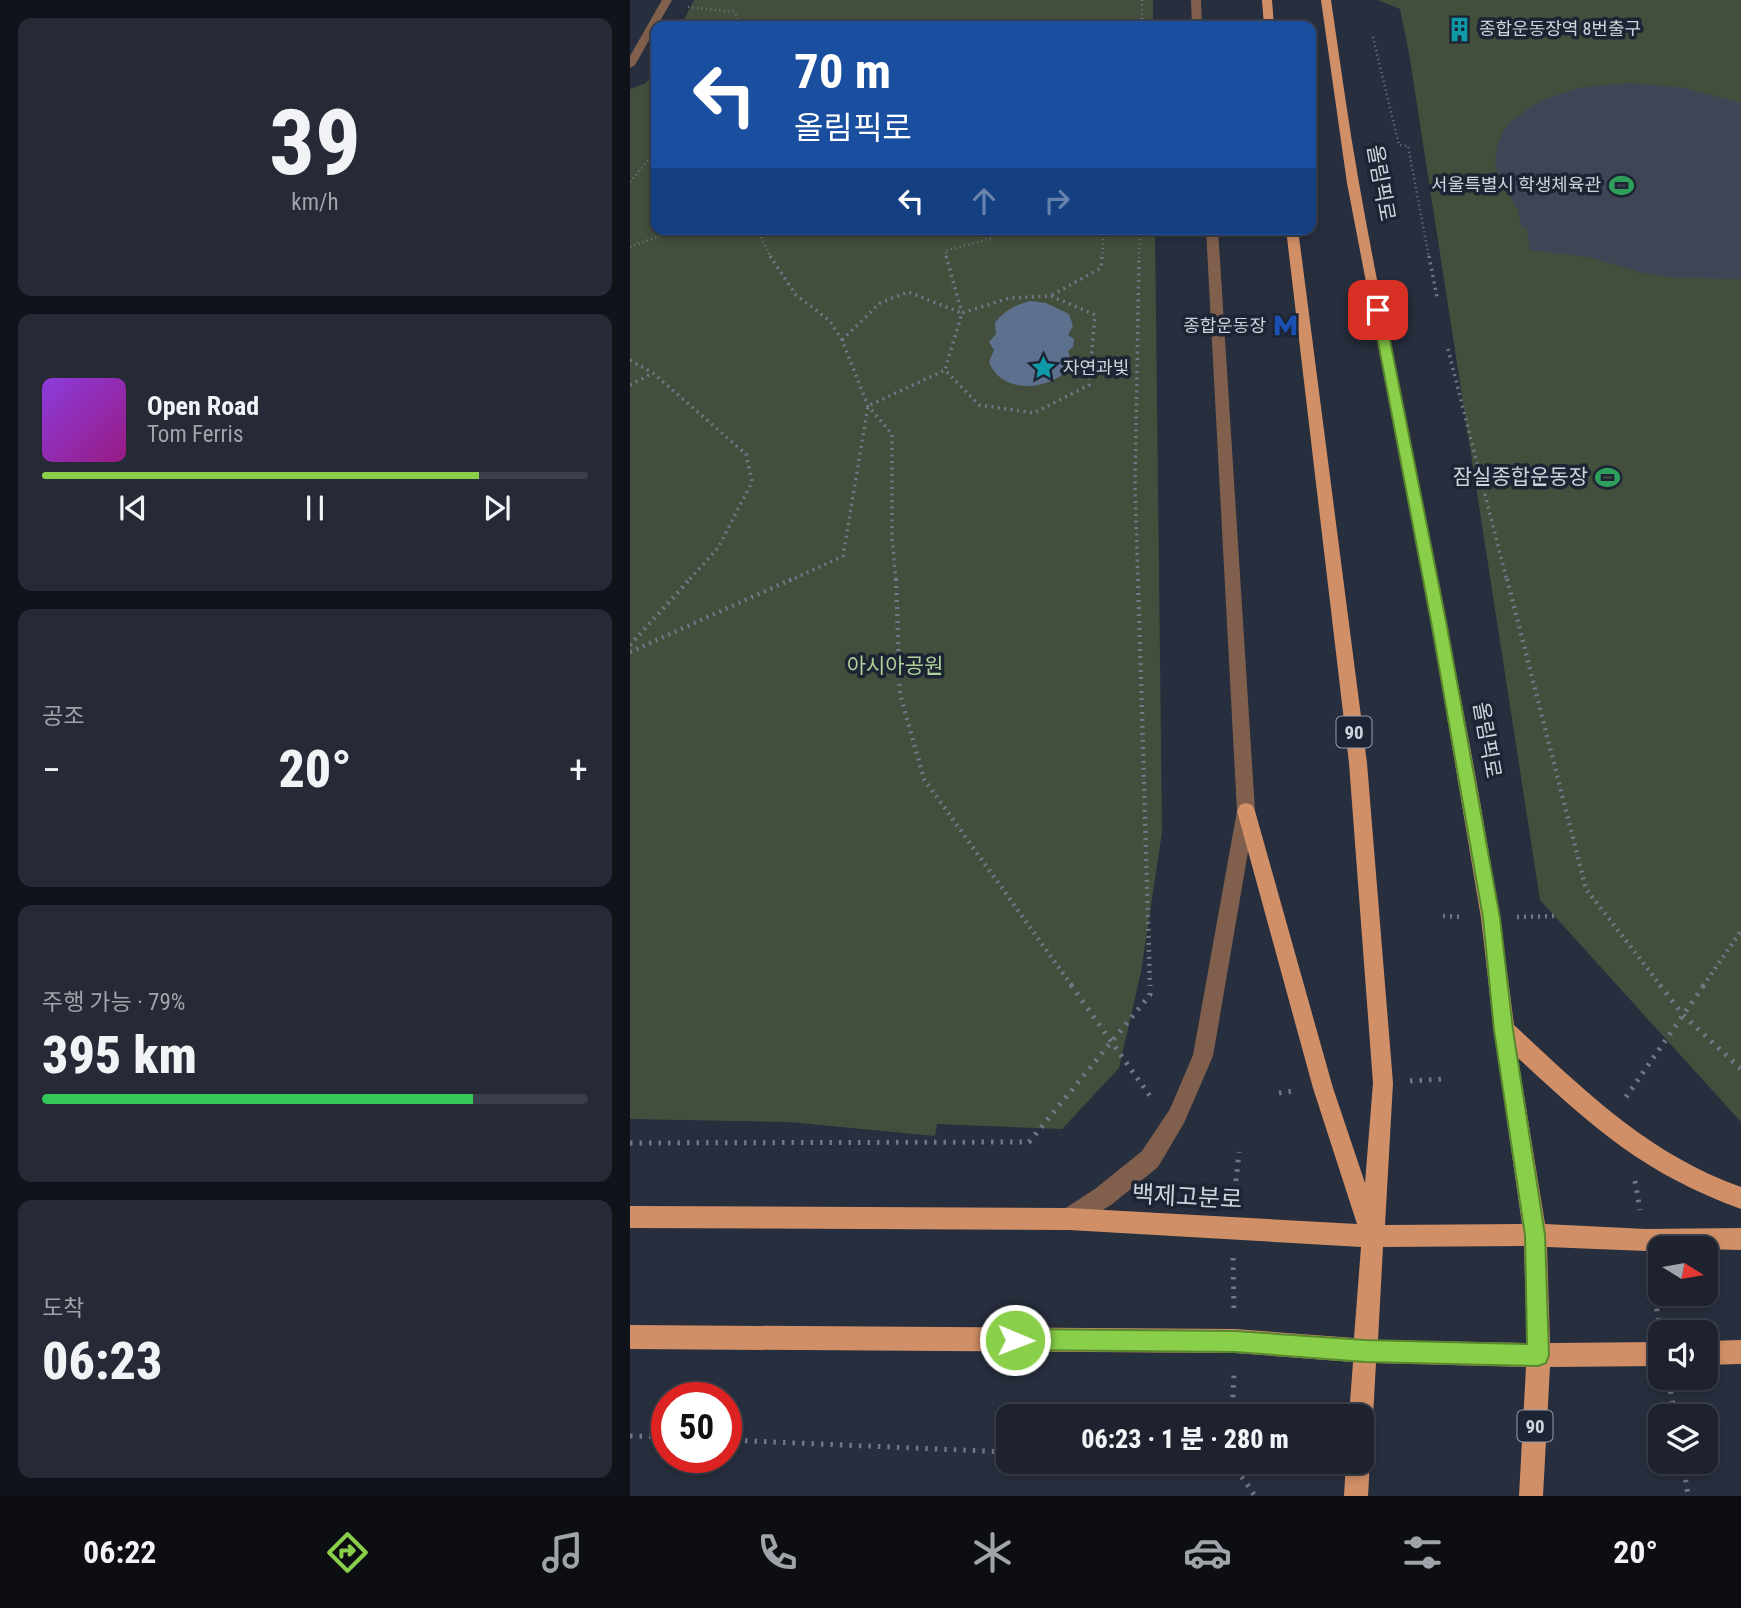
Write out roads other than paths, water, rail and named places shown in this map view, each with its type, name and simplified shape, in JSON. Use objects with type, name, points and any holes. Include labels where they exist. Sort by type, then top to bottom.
[{"type":"main road","points":[[1266,0],[1268,21]]},
{"type":"main road","name":"올림픽로","points":[[1326,0],[1353,183],[1439,621],[1489,904],[1504,1030],[1535,1235],[1538,1355],[1531,1496]]},
{"type":"main road","name":"90","points":[[1293,235],[1358,763],[1383,1083],[1362,1404]]},
{"type":"main road","points":[[1246,811],[1323,1088],[1372,1236]]},
{"type":"main road","points":[[1504,1030],[1607,1125],[1664,1167],[1712,1189],[1741,1198]]},
{"type":"main road","name":"백제고분로","points":[[630,1217],[1069,1219],[1372,1236],[1535,1235],[1646,1240],[1741,1239]]},
{"type":"main road","points":[[630,1337],[1235,1341],[1365,1351],[1538,1355],[1648,1354]]},
{"type":"main road","points":[[1718,1353],[1741,1352]]},
{"type":"main road","points":[[1356,1496],[1357,1474]]},
{"type":"street","points":[[1196,0],[1197,21]]},
{"type":"street","points":[[654,21],[665,2]]},
{"type":"street","points":[[630,65],[651,27]]},
{"type":"street","points":[[1069,1219],[1104,1197],[1150,1159],[1177,1116],[1203,1056],[1246,811],[1212,235]]},
{"type":"water","points":[[1031,301],[1046,303],[1069,314],[1073,326],[1068,335],[1074,339],[1073,347],[1068,351],[1072,365],[1064,374],[1053,380],[1028,386],[1016,385],[996,373],[989,362],[994,350],[989,342],[996,334],[995,323],[1007,311]]},
{"type":"place","name":"종합운동장역 8번출구","points":[[1459,29]]},
{"type":"place","name":"서울특별시 학생체육관","points":[[1621,185]]},
{"type":"place","name":"종합운동장","points":[[1286,326]]},
{"type":"place","name":"자연과빛","points":[[1043,368]]},
{"type":"place","name":"잠실종합운동장","points":[[1608,477]]},
{"type":"park label","name":"아시아공원","points":[[895,666]]}]
